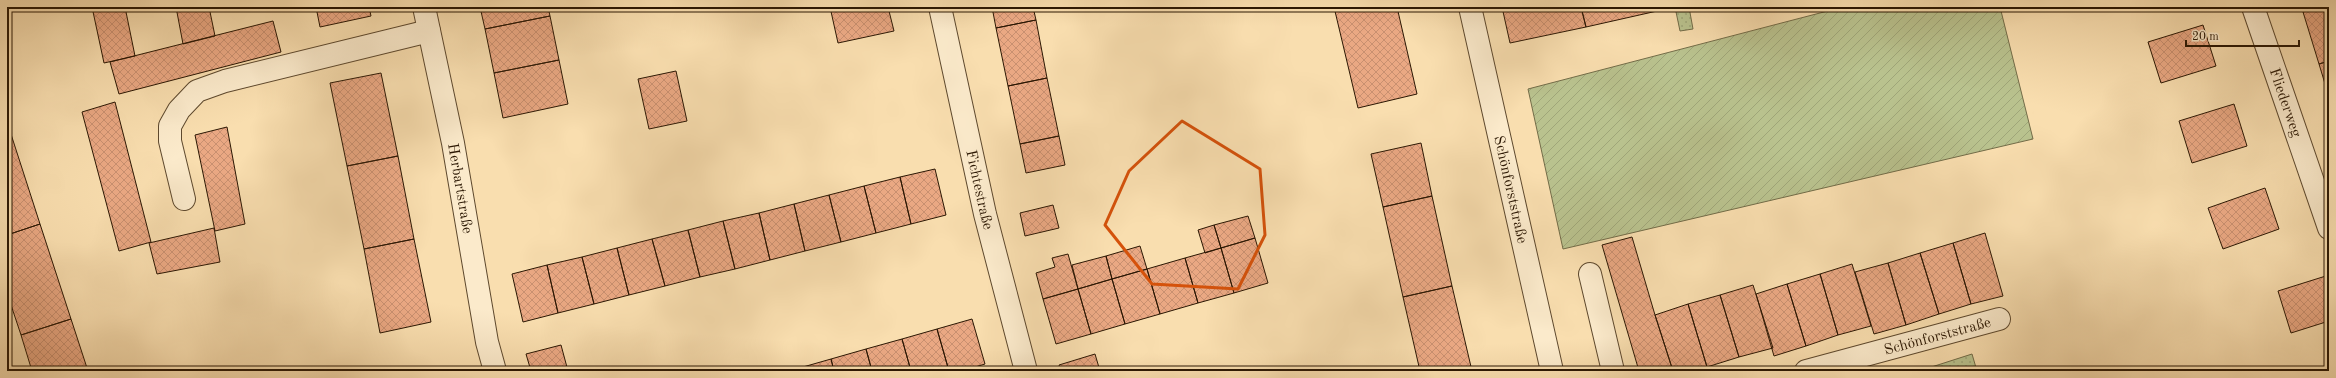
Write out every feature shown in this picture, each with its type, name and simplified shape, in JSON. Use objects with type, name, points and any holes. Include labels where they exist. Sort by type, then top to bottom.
[{"type":"street","name":"Herbartstraße","points":[[424,7],[453,143],[487,342],[495,371]]},
{"type":"street","name":"Fichtestraße","points":[[940,7],[985,214],[1026,371]]},
{"type":"street","name":"Schönforststraße","points":[[1470,7],[1552,371]]},
{"type":"street","name":"Fliederweg","points":[[2254,7],[2320,173],[2329,228]]},
{"type":"street","points":[[184,199],[170,141],[170,126],[179,110],[197,91],[224,81],[429,31]]},
{"type":"street","points":[[1590,274],[1613,371]]},
{"type":"street","name":"Schönforststraße","points":[[1806,371],[1999,319]]},
{"type":"highlighted area","points":[[1182,121],[1260,169],[1265,235],[1238,289],[1152,284],[1105,225],[1129,171]]},
{"type":"green space","points":[[1675,7],[1689,7],[1693,29],[1680,31]]},
{"type":"green space","points":[[1843,7],[2000,7],[2033,139],[1563,249],[1528,89]]},
{"type":"green space","points":[[1972,354],[1977,371],[1919,371]]},
{"type":"building","points":[[92,7],[125,7],[135,56],[104,63]]},
{"type":"building","points":[[176,7],[209,7],[215,36],[183,44]]},
{"type":"building","points":[[316,7],[369,7],[371,16],[320,27]]},
{"type":"building","points":[[480,7],[548,7],[550,16],[485,29]]},
{"type":"building","points":[[830,7],[888,7],[894,31],[838,43]]},
{"type":"building","points":[[992,7],[1033,7],[1036,20],[996,28]]},
{"type":"building","points":[[1334,7],[1397,7],[1417,94],[1358,108]]},
{"type":"building","points":[[1502,7],[1581,7],[1586,27],[1510,43]]},
{"type":"building","points":[[1581,7],[1665,7],[1666,9],[1586,27]]},
{"type":"building","points":[[2302,7],[2320,7],[2303,12]]},
{"type":"building","points":[[2320,7],[2329,7],[2329,61],[2319,64],[2303,12]]},
{"type":"building","points":[[550,16],[559,60],[494,73],[485,29]]},
{"type":"building","points":[[1036,20],[1047,78],[1008,86],[996,28]]},
{"type":"building","points":[[273,21],[281,52],[119,94],[110,62]]},
{"type":"building","points":[[2203,25],[2216,66],[2161,83],[2148,42]]},
{"type":"building","points":[[559,60],[568,104],[503,118],[494,73]]},
{"type":"building","points":[[2329,61],[2329,97],[2319,64]]},
{"type":"building","points":[[676,71],[687,121],[649,129],[638,79]]},
{"type":"building","points":[[381,73],[398,156],[347,166],[330,83]]},
{"type":"building","points":[[1047,78],[1059,136],[1020,144],[1008,86]]},
{"type":"building","points":[[115,102],[151,242],[119,251],[82,112]]},
{"type":"building","points":[[2234,104],[2247,146],[2192,163],[2179,121]]},
{"type":"building","points":[[227,127],[245,224],[215,231],[195,135]]},
{"type":"building","points":[[9,128],[40,224],[7,235],[7,129]]},
{"type":"building","points":[[1059,136],[1065,165],[1026,173],[1020,144]]},
{"type":"building","points":[[1421,143],[1432,196],[1383,207],[1371,154]]},
{"type":"building","points":[[398,156],[414,239],[364,249],[347,166]]},
{"type":"building","points":[[935,169],[946,215],[911,224],[900,177]]},
{"type":"building","points":[[900,177],[911,224],[876,233],[864,186]]},
{"type":"building","points":[[864,186],[876,233],[841,242],[829,195]]},
{"type":"building","points":[[2265,188],[2279,229],[2223,249],[2208,208]]},
{"type":"building","points":[[829,195],[841,242],[805,251],[794,204]]},
{"type":"building","points":[[1432,196],[1452,286],[1403,297],[1383,207]]},
{"type":"building","points":[[794,204],[805,251],[770,260],[759,213]]},
{"type":"building","points":[[1053,205],[1059,228],[1025,236],[1020,213]]},
{"type":"building","points":[[759,213],[770,260],[735,269],[723,221]]},
{"type":"building","points":[[1248,216],[1255,238],[1221,248],[1214,225]]},
{"type":"building","points":[[723,221],[735,269],[700,277],[688,230]]},
{"type":"building","points":[[40,224],[71,319],[21,335],[7,293],[7,235]]},
{"type":"building","points":[[1214,225],[1221,248],[1205,253],[1198,230]]},
{"type":"building","points":[[214,228],[220,262],[157,274],[149,243]]},
{"type":"building","points":[[688,230],[700,277],[665,286],[652,239]]},
{"type":"building","points":[[1985,233],[2003,296],[1971,304],[1953,243]]},
{"type":"building","points":[[1632,237],[1673,371],[1639,371],[1602,245]]},
{"type":"building","points":[[1255,238],[1268,283],[1234,293],[1221,248]]},
{"type":"building","points":[[414,239],[431,322],[380,333],[364,249]]},
{"type":"building","points":[[652,239],[665,286],[629,295],[617,248]]},
{"type":"building","points":[[1953,243],[1971,304],[1939,314],[1920,253]]},
{"type":"building","points":[[1140,246],[1147,269],[1112,279],[1106,256]]},
{"type":"building","points":[[617,248],[629,295],[594,304],[582,257]]},
{"type":"building","points":[[1221,248],[1234,293],[1198,303],[1185,258]]},
{"type":"building","points":[[1920,253],[1939,314],[1906,325],[1888,263]]},
{"type":"building","points":[[1068,254],[1078,289],[1043,299],[1036,273],[1055,267],[1052,258]]},
{"type":"building","points":[[1106,256],[1112,279],[1078,289],[1072,265]]},
{"type":"building","points":[[582,257],[594,304],[558,313],[547,265]]},
{"type":"building","points":[[1185,258],[1198,303],[1160,314],[1147,269]]},
{"type":"building","points":[[1888,263],[1906,325],[1874,334],[1855,272]]},
{"type":"building","points":[[1852,264],[1871,326],[1838,335],[1820,274]]},
{"type":"building","points":[[547,265],[558,313],[523,322],[512,274]]},
{"type":"building","points":[[1147,269],[1160,314],[1125,324],[1112,279]]},
{"type":"building","points":[[1820,274],[1838,335],[1806,346],[1787,284]]},
{"type":"building","points":[[2329,275],[2329,321],[2291,333],[2278,291]]},
{"type":"building","points":[[1112,279],[1125,324],[1091,334],[1078,289]]},
{"type":"building","points":[[1787,284],[1806,346],[1774,356],[1756,294]]},
{"type":"building","points":[[1753,285],[1773,348],[1739,357],[1720,295]]},
{"type":"building","points":[[1452,286],[1472,371],[1420,371],[1403,297]]},
{"type":"building","points":[[1078,289],[1091,334],[1056,344],[1043,299]]},
{"type":"building","points":[[1720,295],[1739,357],[1707,367],[1688,304]]},
{"type":"building","points":[[1688,304],[1707,367],[1693,371],[1673,371],[1655,315]]},
{"type":"building","points":[[71,319],[88,371],[32,371],[21,335]]},
{"type":"building","points":[[972,319],[985,364],[962,371],[949,371],[937,329]]},
{"type":"building","points":[[937,329],[949,371],[911,371],[902,339]]},
{"type":"building","points":[[902,339],[911,371],[872,371],[866,349]]},
{"type":"building","points":[[561,345],[568,371],[531,371],[526,354]]},
{"type":"building","points":[[866,349],[872,371],[834,371],[831,359]]},
{"type":"building","points":[[1095,354],[1100,371],[1061,371],[1059,365]]},
{"type":"building","points":[[831,359],[834,371],[796,371],[796,369]]}]
